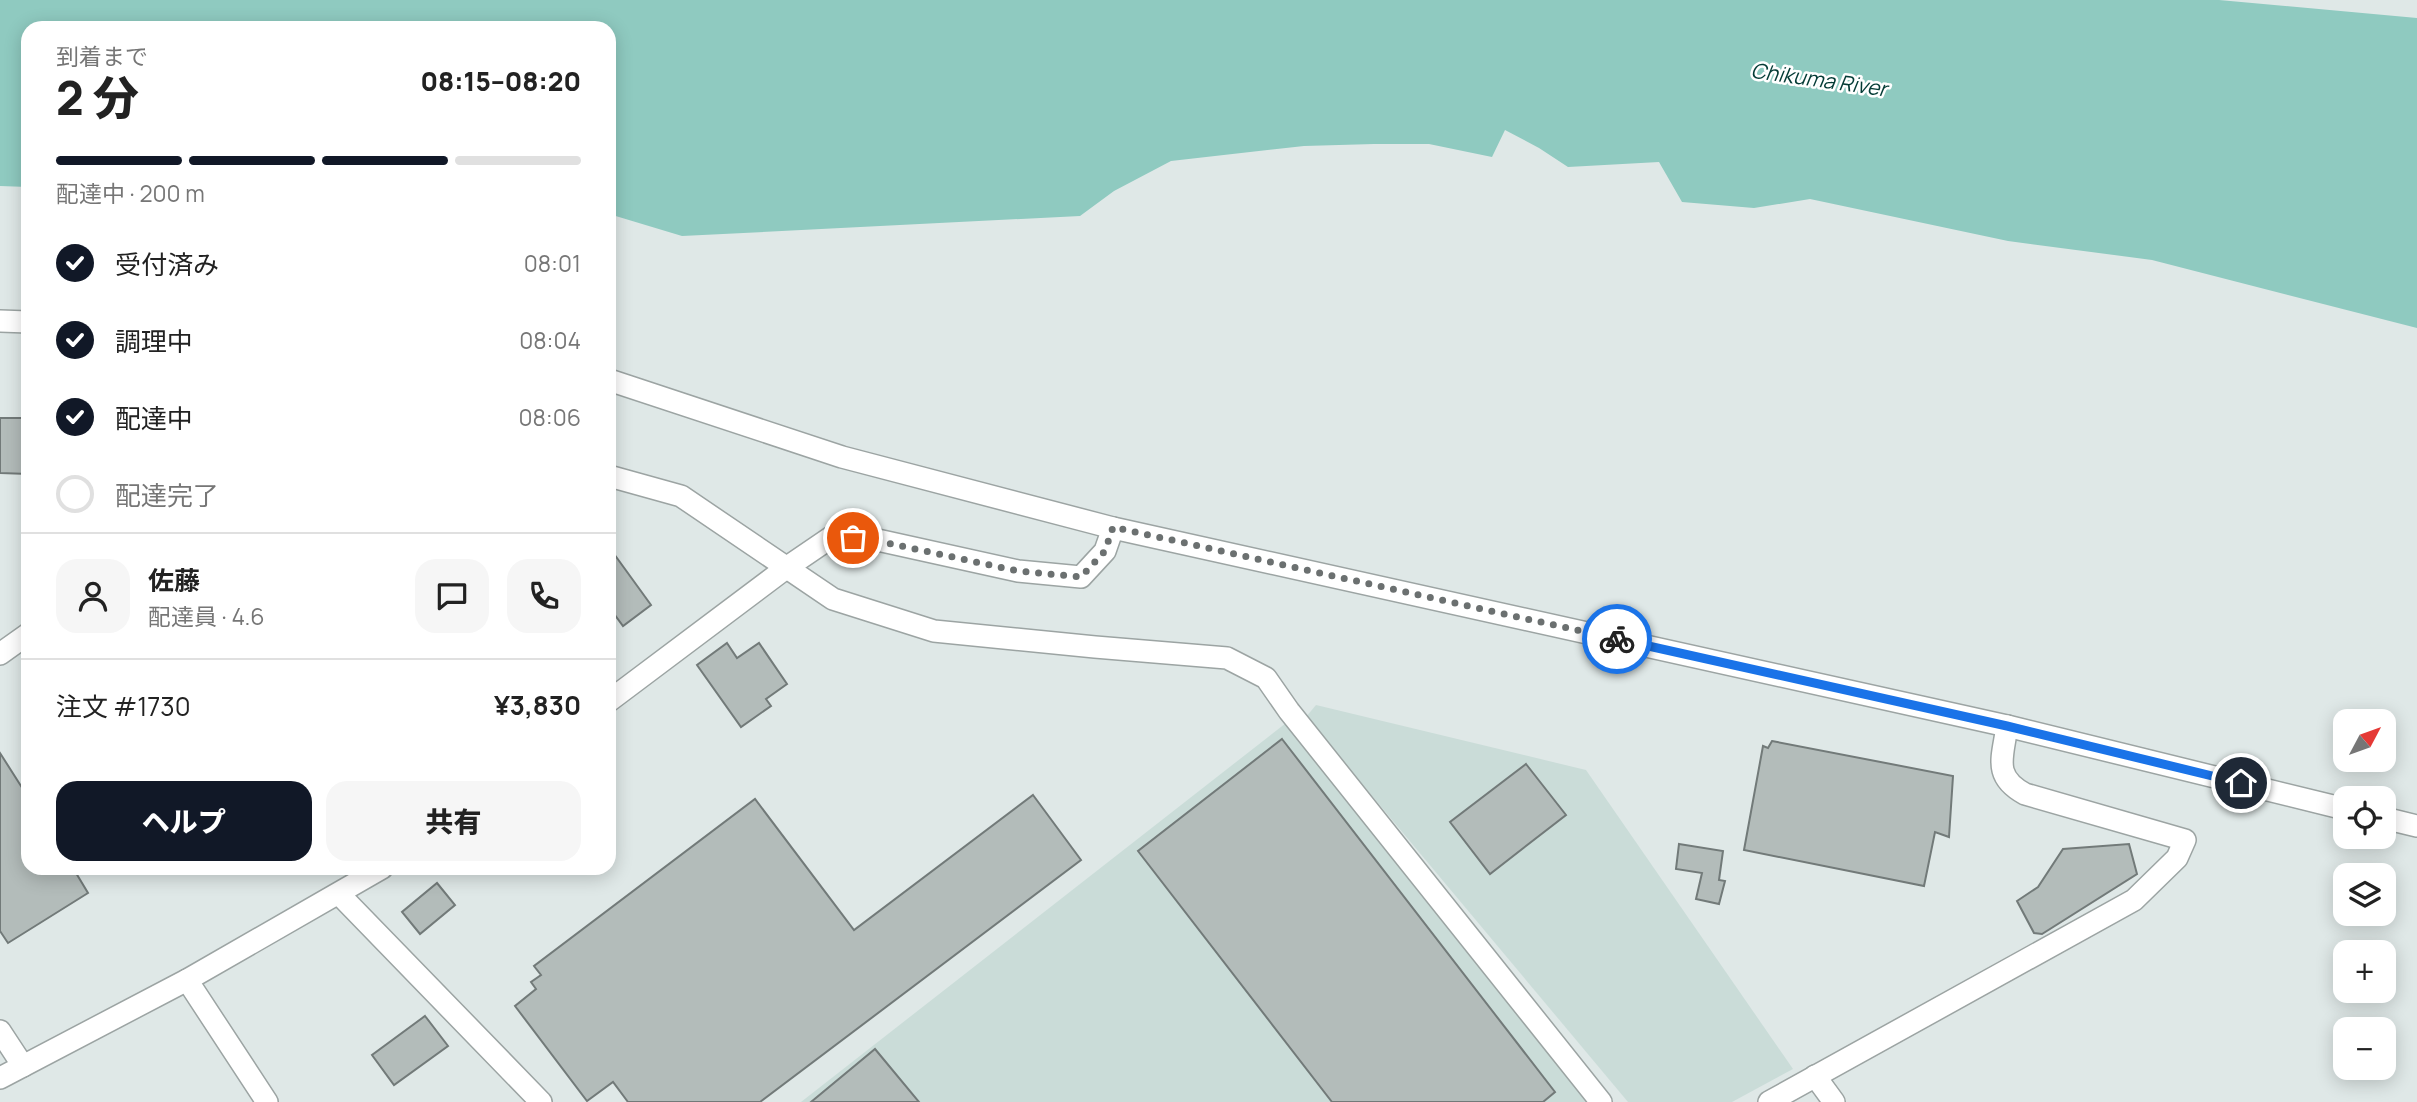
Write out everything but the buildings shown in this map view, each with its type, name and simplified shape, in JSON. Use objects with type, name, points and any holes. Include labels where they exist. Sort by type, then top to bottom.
[{"type":"street","points":[[0,321],[21,322]]},
{"type":"street","points":[[616,382],[842,457],[1113,527],[2007,726],[2333,806]]},
{"type":"street","points":[[616,477],[681,496],[832,599],[934,631],[1227,657],[1266,678],[1289,711],[1601,1102]]},
{"type":"street","points":[[616,696],[833,536],[873,540],[1018,571],[1081,577],[1105,551],[1113,527]]},
{"type":"street","points":[[0,654],[21,640]]},
{"type":"street","points":[[1769,1102],[2134,900],[2177,858],[2185,840],[2025,794],[2011,787],[2001,770],[2007,726]]},
{"type":"street","points":[[2396,821],[2417,827]]},
{"type":"street","points":[[0,1078],[187,980],[370,875]]},
{"type":"street","points":[[339,894],[541,1102]]},
{"type":"street","points":[[187,980],[267,1102]]},
{"type":"street","points":[[0,1031],[23,1066]]},
{"type":"street","points":[[1815,1076],[1834,1102]]},
{"type":"shaded area","points":[[1316,705],[1586,770],[1793,1069],[1732,1102],[1628,1102],[1306,717]]},
{"type":"shaded area","points":[[1286,723],[1596,1102],[801,1102]]},
{"type":"water","name":"Chikuma River","points":[[0,0],[2219,0],[2417,18],[2417,328],[2152,260],[2008,241],[1810,199],[1754,208],[1682,202],[1659,162],[1568,167],[1505,130],[1492,157],[1429,144],[1374,144],[1304,146],[1171,161],[1114,191],[1080,216],[682,236],[616,216],[616,21],[21,21],[21,187],[0,186]]},
{"type":"way so far","points":[[853,538],[1018,571],[1081,577],[1105,551],[1113,527],[1617,639]]},
{"type":"route","points":[[1617,639],[2007,726],[2241,783]]}]
